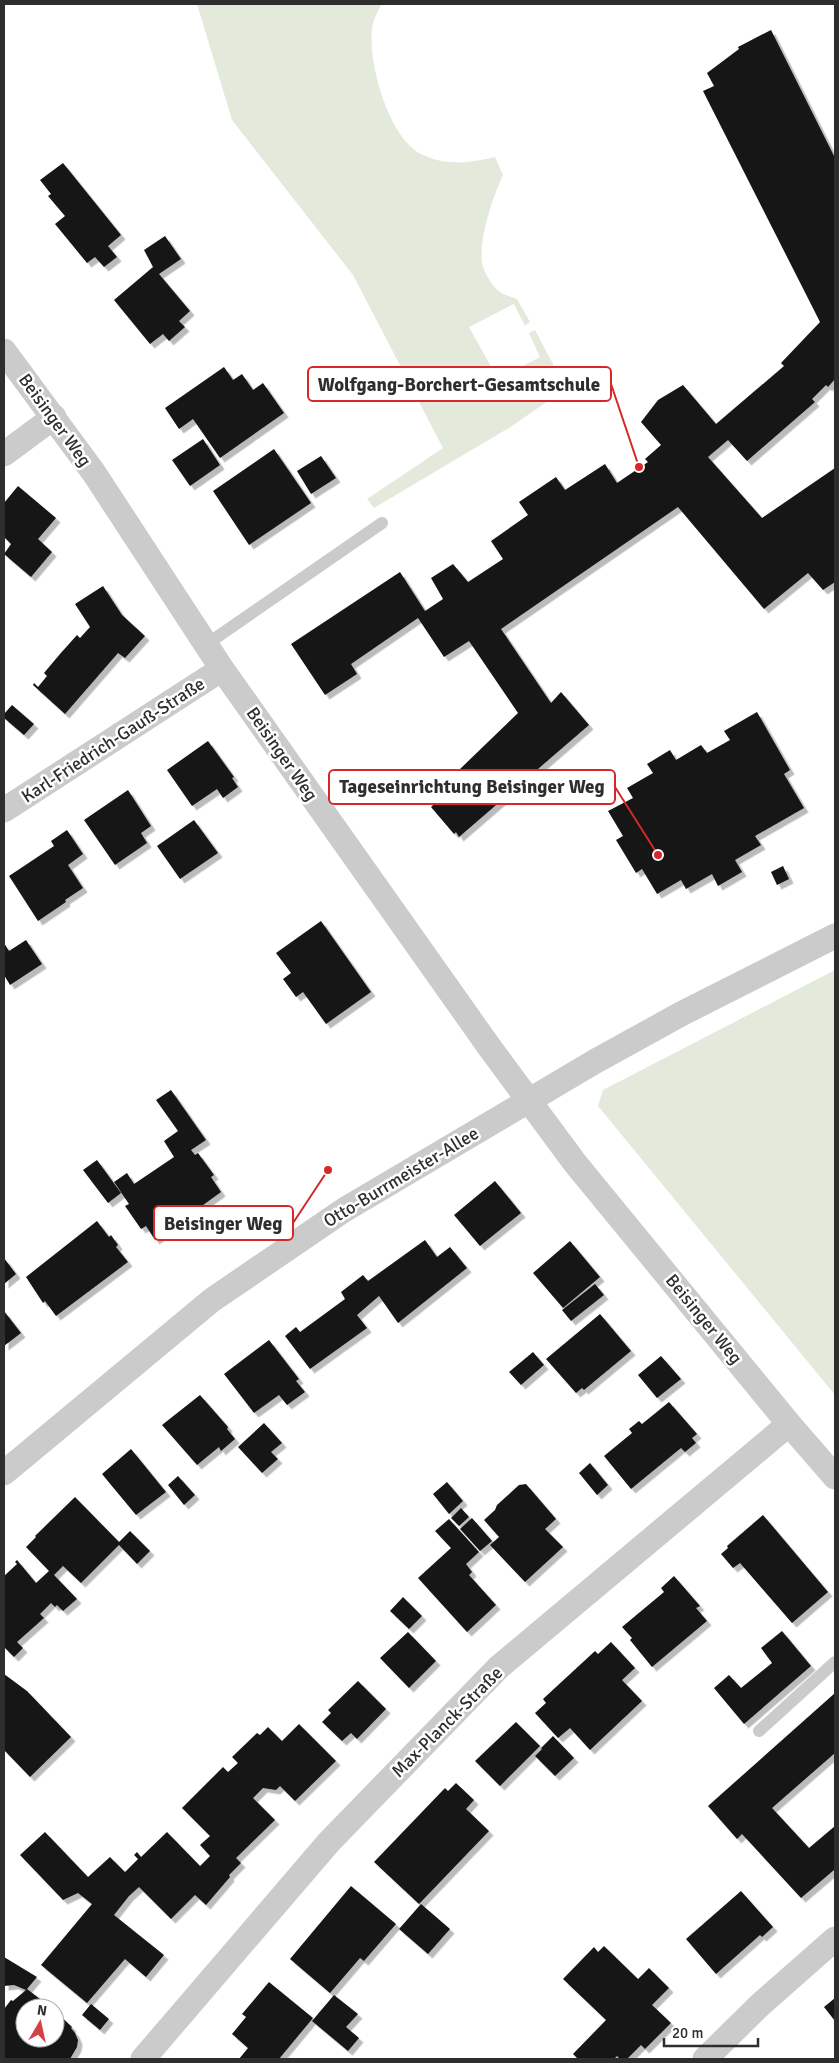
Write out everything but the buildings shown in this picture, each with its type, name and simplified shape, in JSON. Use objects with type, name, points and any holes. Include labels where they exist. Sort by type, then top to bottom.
[{"type":"street","name":"Beisinger Weg","points":[[4,351],[94,473],[222,669],[490,1048],[575,1163],[789,1424],[835,1477]]},
{"type":"street","points":[[4,454],[54,417]]},
{"type":"street","name":"Karl-Friedrich-Gauß-Straße","points":[[4,810],[222,669]]},
{"type":"street","name":"Otto-Burrmeister-Allee","points":[[4,1473],[212,1300],[344,1210],[530,1100],[681,1014],[835,936]]},
{"type":"street","name":"Max-Planck-Straße","points":[[143,2059],[330,1842],[500,1667],[789,1424]]},
{"type":"street","points":[[705,2059],[761,2004],[835,1939]]},
{"type":"lane","points":[[206,644],[382,523]]},
{"type":"lane","points":[[759,1730],[835,1662]]},
{"type":"shaded area","points":[[197,4],[382,4],[372,29],[374,61],[383,100],[400,134],[411,147],[423,155],[441,161],[468,162],[495,157],[503,175],[491,206],[485,229],[482,262],[492,284],[503,294],[517,299],[530,322],[525,326],[514,304],[469,327],[498,379],[540,357],[529,333],[535,330],[553,364],[554,383],[548,401],[512,426],[374,508],[367,499],[443,448],[353,275],[232,120]]},
{"type":"shaded area","points":[[835,970],[835,1395],[598,1106],[603,1090]]},
{"type":"place","name":"Wolfgang-Borchert-Gesamtschule","points":[[639,467]]},
{"type":"place","name":"Tageseinrichtung Beisinger Weg","points":[[658,855]]},
{"type":"place","name":"Beisinger Weg","points":[[328,1170]]}]
